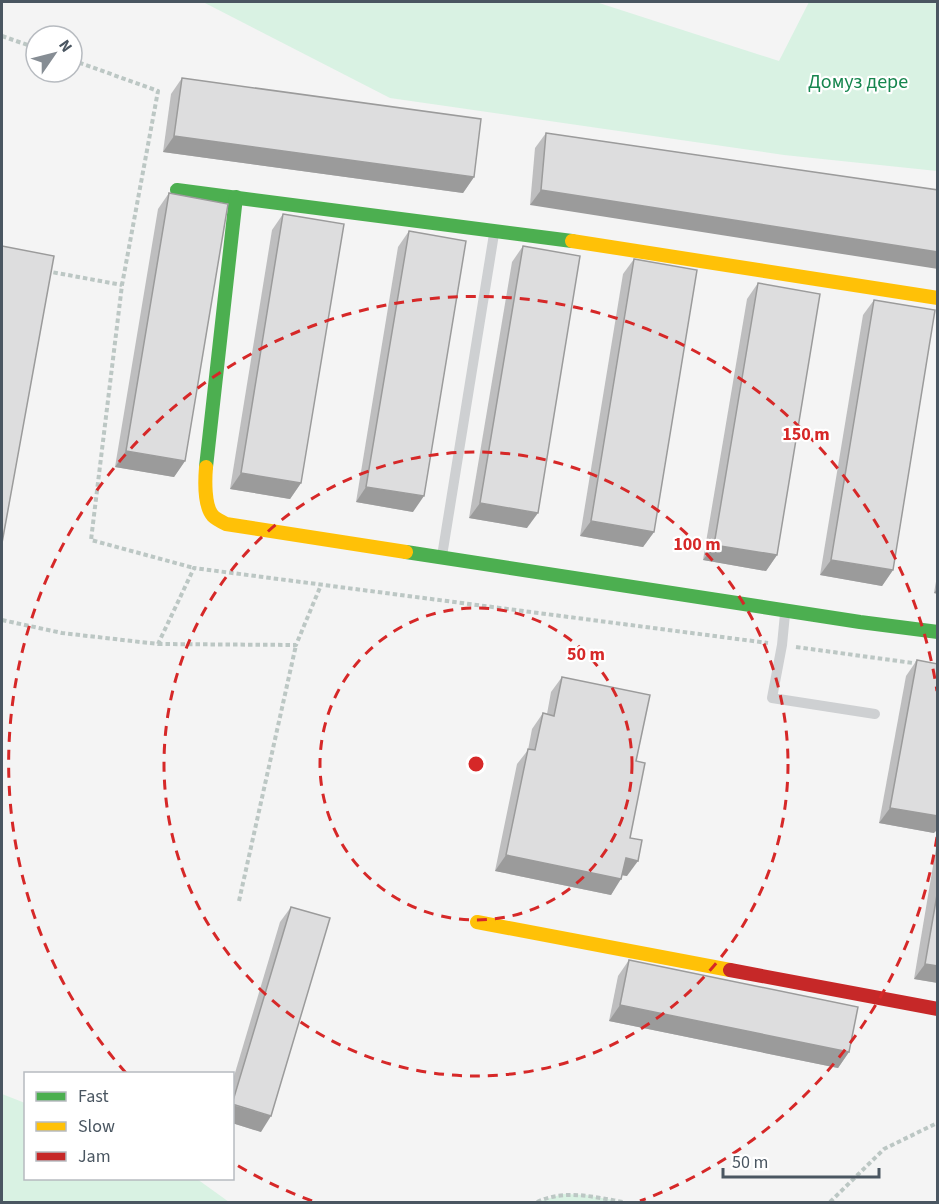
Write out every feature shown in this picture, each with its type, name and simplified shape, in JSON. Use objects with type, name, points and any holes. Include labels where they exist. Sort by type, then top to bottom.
[{"type":"street","points":[[177,190],[611,246],[938,298]]},
{"type":"street","points":[[236,197],[205,478],[207,502],[213,515],[226,524],[860,622],[938,632]]},
{"type":"street","points":[[477,922],[938,1010]]},
{"type":"lane","points":[[442,558],[495,231]]},
{"type":"lane","points":[[786,610],[772,698],[875,714]]},
{"type":"path","points":[[2,36],[24,44]]},
{"type":"path","points":[[84,64],[158,91],[122,285],[91,540],[194,568],[926,664]]},
{"type":"path","points":[[45,271],[122,285]]},
{"type":"path","points":[[158,644],[194,568]]},
{"type":"path","points":[[239,901],[296,645],[321,585]]},
{"type":"path","points":[[2,620],[62,633],[158,644],[296,645]]},
{"type":"path","points":[[831,1203],[884,1149],[938,1122]]},
{"type":"path","points":[[537,1203],[563,1194],[586,1195],[623,1203]]},
{"type":"green space","name":"Домуз дере","points":[[203,2],[596,2],[779,61],[809,2],[937,2],[937,171],[784,155],[390,98]]},
{"type":"green space","points":[[2,1094],[24,1103],[24,1180],[198,1180],[229,1202],[2,1202]]},
{"type":"green space","points":[[563,1194],[586,1195],[623,1202],[537,1202]]},
{"type":"building","points":[[182,78],[481,119],[474,177],[174,136]]},
{"type":"building","points":[[546,133],[938,190],[938,252],[541,190]]},
{"type":"building","points":[[169,193],[228,204],[185,461],[126,451]]},
{"type":"building","points":[[283,214],[344,224],[301,483],[241,473]]},
{"type":"building","points":[[409,231],[466,241],[424,496],[366,487]]},
{"type":"building","points":[[2,246],[54,256],[2,543]]},
{"type":"building","points":[[523,246],[580,256],[538,513],[480,503]]},
{"type":"building","points":[[634,259],[697,270],[654,532],[591,521]]},
{"type":"building","points":[[758,283],[820,294],[777,555],[714,545]]},
{"type":"building","points":[[874,300],[935,310],[893,570],[831,560]]},
{"type":"building","points":[[917,660],[938,664],[938,816],[890,808]]},
{"type":"building","points":[[562,677],[650,695],[636,761],[645,763],[630,838],[642,840],[638,861],[626,858],[621,879],[506,855],[528,749],[535,750],[543,713],[554,716]]},
{"type":"building","points":[[938,889],[938,966],[925,964]]},
{"type":"building","points":[[291,907],[330,918],[271,1116],[234,1105],[234,1097]]},
{"type":"building","points":[[629,960],[858,1007],[849,1052],[620,1005]]},
{"type":"traffic: fast","points":[[177,190],[572,241]]},
{"type":"traffic: fast","points":[[206,467],[236,197]]},
{"type":"traffic: fast","points":[[406,552],[938,632]]},
{"type":"traffic: slow","points":[[572,241],[938,298]]},
{"type":"traffic: slow","points":[[206,467],[206,492],[210,512],[226,524],[406,552]]},
{"type":"traffic: slow","points":[[477,922],[730,970]]},
{"type":"traffic: jam","points":[[730,970],[938,1009]]}]
